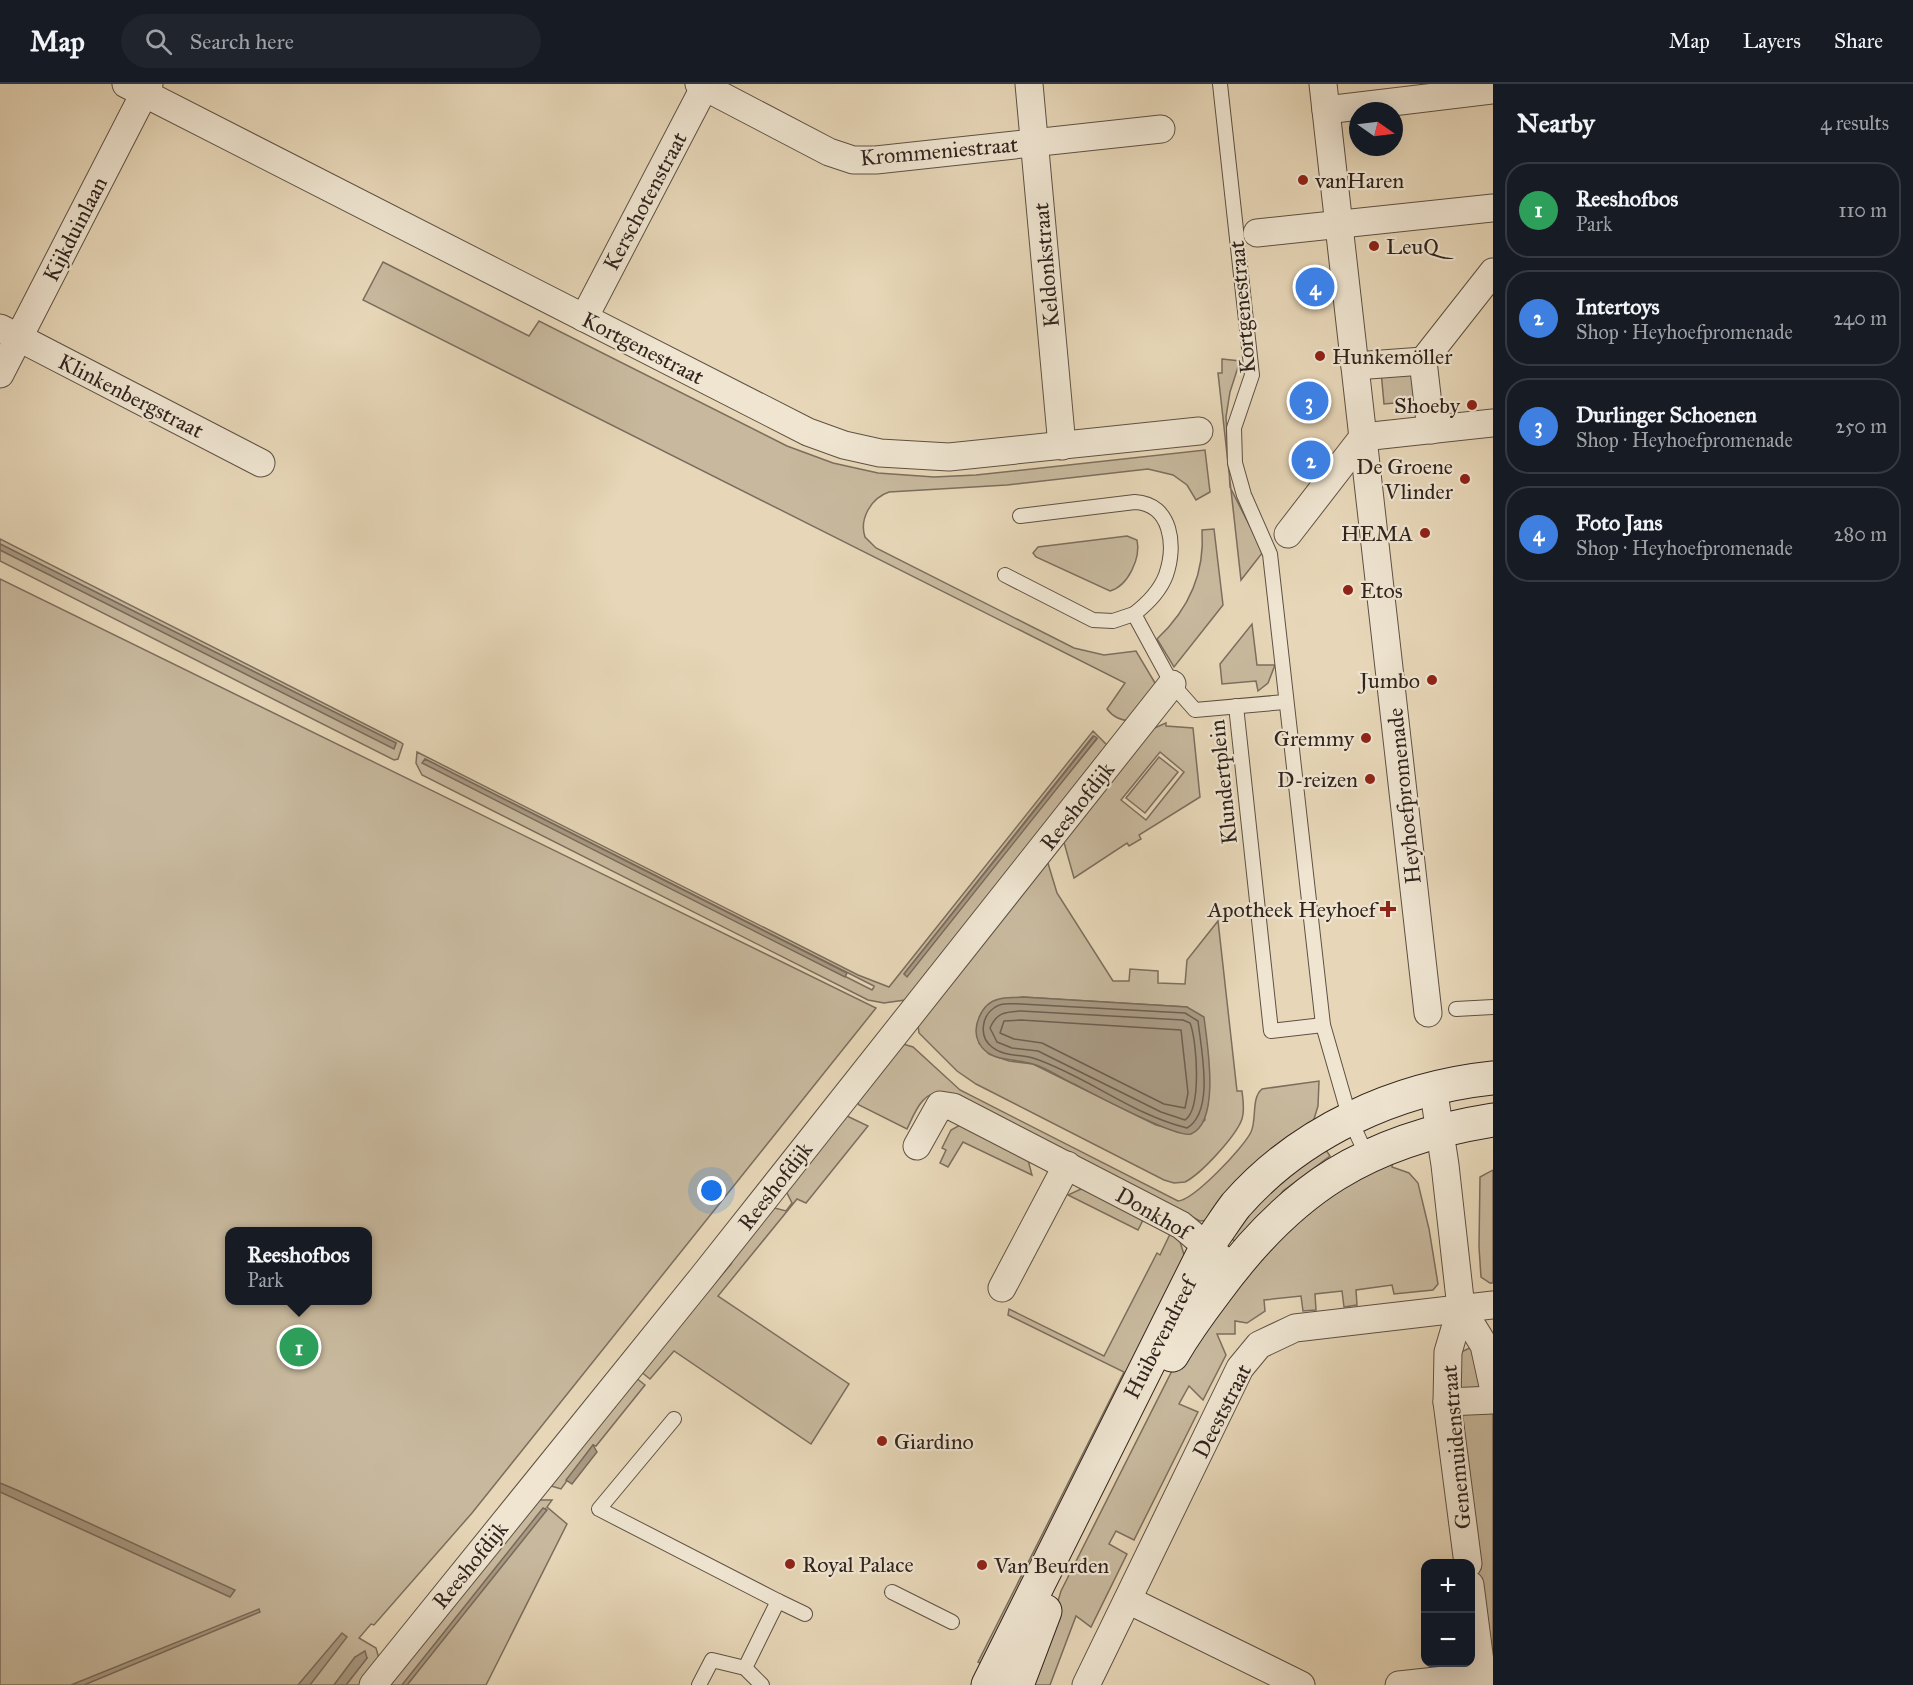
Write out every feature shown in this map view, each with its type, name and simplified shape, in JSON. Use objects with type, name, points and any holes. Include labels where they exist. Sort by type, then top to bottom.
[{"type":"street","name":"Keldonkstraat","points":[[1029,84],[1062,446]]},
{"type":"street","name":"Krommeniestraat","points":[[703,85],[820,148],[853,160],[876,160],[1161,129]]},
{"type":"street","name":"Kerschotenstraat","points":[[584,318],[703,85]]},
{"type":"street","name":"Kortgenestraat","points":[[140,87],[808,432],[844,445],[880,453],[948,457],[1199,431]]},
{"type":"street","name":"Kijkduinlaan","points":[[0,374],[9,333],[140,87]]},
{"type":"street","name":"Heyhoefpromenade","points":[[1428,1012],[1324,97],[1493,90]]},
{"type":"street","points":[[1257,233],[1493,208]]},
{"type":"street","points":[[1431,430],[1423,360],[1493,272]]},
{"type":"street","name":"Klinkenbergstraat","points":[[9,333],[261,463]]},
{"type":"street","points":[[1355,366],[1423,360]]},
{"type":"street","points":[[1288,534],[1363,437],[1493,423]]},
{"type":"street","name":"Reeshofdijk","points":[[373,1685],[708,1270],[1172,684]]},
{"type":"street","name":"Huibevendreef","points":[[988,1685],[1207,1246],[1236,1206],[1268,1173],[1350,1119],[1391,1100],[1433,1087],[1493,1078]]},
{"type":"street","points":[[1433,1087],[1461,1308]]},
{"type":"street","name":"Donkhof","points":[[917,1146],[940,1105],[953,1107],[1181,1225],[1232,1268]]},
{"type":"street","name":"Huibevendreef","points":[[1017,1685],[1060,1576],[1142,1409],[1183,1336],[1232,1268],[1294,1202],[1367,1156],[1440,1130],[1493,1120]]},
{"type":"street","points":[[1002,1288],[1067,1165]]},
{"type":"street","name":"Deeststraat","points":[[1086,1685],[1240,1368],[1259,1345],[1295,1328],[1493,1305]]},
{"type":"street","name":"Genemuidenstraat","points":[[1461,1308],[1484,1345],[1493,1386]]},
{"type":"street","name":"Genemuidenstraat","points":[[1461,1308],[1448,1352],[1447,1402],[1467,1559]]},
{"type":"street","points":[[1447,1402],[1493,1400]]},
{"type":"street","points":[[1128,1600],[1301,1685]]},
{"type":"street","points":[[1399,1685],[1483,1680],[1474,1613]]},
{"type":"lane","name":"Kortgenestraat","points":[[1220,84],[1252,375],[1234,428],[1235,463],[1244,495],[1269,554],[1285,702]]},
{"type":"lane","points":[[1005,575],[1093,620],[1113,621],[1134,614],[1145,606],[1165,576],[1171,545],[1169,528],[1162,513],[1147,503],[1135,502],[1020,516]]},
{"type":"lane","points":[[1134,614],[1172,684],[1195,710],[1236,706]]},
{"type":"lane","name":"Klundertplein","points":[[1285,702],[1236,706],[1271,1031],[1323,1025]]},
{"type":"lane","points":[[1285,702],[1323,1025],[1350,1119],[1367,1156]]},
{"type":"lane","points":[[1456,1009],[1493,1007]]},
{"type":"lane","points":[[674,1419],[599,1509],[806,1614]]},
{"type":"lane","points":[[892,1593],[952,1622]]},
{"type":"lane","points":[[745,1668],[778,1601]]},
{"type":"lane","points":[[699,1685],[712,1660],[745,1668],[762,1685]]},
{"type":"shaded area","points":[[383,262],[529,336],[539,321],[787,446],[833,463],[878,473],[934,477],[976,475],[1205,450],[1210,492],[1196,500],[1187,485],[1173,475],[1148,469],[1007,485],[889,492],[872,504],[865,516],[865,537],[876,548],[1074,648],[1104,655],[1136,651],[1158,688],[1132,721],[1115,716],[1107,709],[1125,683],[363,300]]},
{"type":"shaded area","points":[[1222,359],[1240,361],[1230,392],[1226,417],[1229,475],[1218,373],[1222,373]]},
{"type":"shaded area","points":[[1414,367],[1418,401],[1384,404],[1381,371]]},
{"type":"shaded area","points":[[1231,489],[1263,552],[1241,580]]},
{"type":"shaded area","points":[[1214,529],[1223,605],[1174,667],[1157,639],[1178,616],[1192,590],[1201,561],[1202,530]]},
{"type":"shaded area","points":[[1127,536],[1137,540],[1135,563],[1128,577],[1110,591],[1036,557],[1033,553],[1038,547]]},
{"type":"shaded area","points":[[0,539],[400,742],[403,744],[398,759],[394,760],[0,561],[0,550],[394,748],[396,743],[0,544]]},
{"type":"shaded area","points":[[0,579],[876,1008],[472,1513],[374,1625],[371,1624],[359,1638],[376,1648],[380,1662],[362,1685],[346,1685],[367,1658],[355,1657],[334,1685],[0,1685]]},
{"type":"shaded area","points":[[1252,624],[1257,665],[1275,665],[1268,683],[1258,691],[1256,681],[1222,684],[1220,664]]},
{"type":"shaded area","points":[[1166,723],[1166,726],[1193,728],[1200,797],[1139,835],[1141,839],[1129,846],[1127,843],[1074,878],[1063,839],[1152,729]],"holes":[[[1160,752],[1184,772],[1146,820],[1121,800]]]},
{"type":"shaded area","points":[[1093,731],[1108,746],[905,1000],[884,1003],[868,1000],[422,775],[416,763],[417,752],[858,975],[889,987]],"holes":[[[1093,736],[1097,739],[904,974]],[[425,759],[874,986],[874,987],[872,990],[423,763]]]},
{"type":"shaded area","points":[[1159,757],[1178,772],[1145,813],[1126,798]]},
{"type":"shaded area","points":[[1047,860],[1057,893],[1113,981],[1129,981],[1130,969],[1158,971],[1158,983],[1185,984],[1187,960],[1218,921],[1237,1091],[1242,1091],[1244,1109],[1242,1119],[1233,1135],[1208,1163],[1192,1178],[1185,1182],[1174,1183],[976,1084],[957,1071],[919,1033],[918,1025]],"holes":[[[1022,997],[1187,1007],[1205,1120],[1190,1134],[1156,1125],[1033,1064],[1009,1061],[989,1054],[979,1043]]]},
{"type":"shaded area","points":[[903,1044],[913,1047],[960,1090],[1178,1201],[1206,1183],[1247,1139],[1253,1127],[1256,1098],[1262,1089],[1319,1081],[1318,1106],[1313,1122],[1210,1220],[1200,1221],[947,1093],[939,1092],[926,1098],[917,1109],[907,1129],[859,1105],[857,1102]]},
{"type":"shaded area","points":[[847,1116],[868,1126],[806,1203],[797,1199],[718,1296],[849,1384],[811,1444],[674,1351],[650,1379],[640,1371],[693,1304],[705,1295],[731,1264],[736,1252],[771,1207],[786,1211],[792,1203],[785,1189]]},
{"type":"shaded area","points":[[960,1125],[1028,1160],[1032,1175],[963,1142],[948,1167],[940,1163],[946,1150],[942,1148],[951,1130]]},
{"type":"shaded area","points":[[1324,1147],[1330,1156],[1283,1191],[1244,1246],[1226,1236],[1237,1221]]},
{"type":"shaded area","points":[[1393,1158],[1392,1167],[1409,1173],[1418,1183],[1429,1229],[1438,1284],[1433,1290],[1394,1294],[1392,1285],[1356,1290],[1357,1305],[1344,1307],[1342,1291],[1315,1294],[1316,1310],[1303,1311],[1301,1296],[1264,1300],[1265,1311],[1247,1323],[1235,1321],[1235,1334],[1217,1334],[1226,1355],[1203,1400],[1189,1386],[1179,1404],[1198,1412],[1134,1540],[1116,1531],[1109,1544],[1127,1554],[1091,1627],[1076,1616],[1050,1685],[1033,1685],[1061,1591],[1184,1347],[1298,1213]]},
{"type":"shaded area","points":[[1493,1170],[1493,1283],[1490,1283],[1481,1277],[1480,1177]]},
{"type":"shaded area","points":[[1083,1188],[1145,1216],[1138,1230],[1068,1195]]},
{"type":"shaded area","points":[[1172,1230],[1178,1235],[1185,1258],[983,1664],[978,1662],[1124,1372],[1008,1315],[1009,1309],[1104,1356],[1157,1253],[1160,1255]]},
{"type":"shaded area","points":[[1472,1347],[1482,1387],[1464,1389],[1458,1385],[1461,1352]]},
{"type":"shaded area","points":[[635,1377],[645,1385],[596,1446],[593,1445],[561,1489],[548,1485]]},
{"type":"shaded area","points":[[1491,1411],[1493,1415],[1493,1685],[1490,1685],[1460,1422],[1461,1414]]},
{"type":"shaded area","points":[[536,1500],[552,1500],[547,1507],[567,1524],[486,1685],[407,1685],[546,1508],[402,1685],[388,1685]]},
{"type":"water","points":[[0,544],[396,743],[394,749],[0,550]]},
{"type":"water","points":[[1094,736],[1097,738],[907,977],[904,974]]},
{"type":"water","points":[[425,759],[847,973],[845,977],[422,763]]},
{"type":"water","points":[[1022,997],[1187,1007],[1204,1017],[1210,1080],[1206,1114],[1200,1126],[1191,1134],[1169,1130],[1038,1066],[990,1054],[979,1043],[977,1037],[979,1017],[987,1005],[993,1001]]},
{"type":"water","points":[[593,1445],[597,1452],[572,1484],[566,1480]]},
{"type":"water","points":[[0,1483],[235,1590],[230,1597],[0,1492]]},
{"type":"water","points":[[543,1508],[547,1510],[407,1685],[402,1685]]},
{"type":"water","points":[[259,1609],[260,1612],[84,1685],[71,1685]]},
{"type":"water","points":[[342,1633],[347,1637],[310,1685],[298,1685]]},
{"type":"water","points":[[365,1651],[367,1658],[346,1685],[334,1685],[355,1657]]},
{"type":"place","name":"vanHaren","points":[[1303,180]]},
{"type":"place","name":"LeuQ","points":[[1374,246]]},
{"type":"place","name":"Foto Jans","points":[[1315,287]]},
{"type":"place","name":"Hunkemöller","points":[[1320,356]]},
{"type":"place","name":"Durlinger Schoenen","points":[[1309,401]]},
{"type":"place","name":"Shoeby","points":[[1472,405]]},
{"type":"place","name":"Intertoys","points":[[1311,460]]},
{"type":"place","name":"De Groene Vlinder","points":[[1465,479]]},
{"type":"place","name":"HEMA","points":[[1425,533]]},
{"type":"place","name":"Etos","points":[[1348,590]]},
{"type":"place","name":"Jumbo","points":[[1432,680]]},
{"type":"place","name":"Gremmy","points":[[1366,738]]},
{"type":"place","name":"D-reizen","points":[[1370,779]]},
{"type":"place","name":"Apotheek Heyhoef","points":[[1388,909]]},
{"type":"place","name":"Reeshofbos","points":[[299,1347]]},
{"type":"place","name":"Giardino","points":[[882,1441]]},
{"type":"place","name":"Royal Palace","points":[[790,1564]]},
{"type":"place","name":"Van Beurden","points":[[982,1565]]}]
